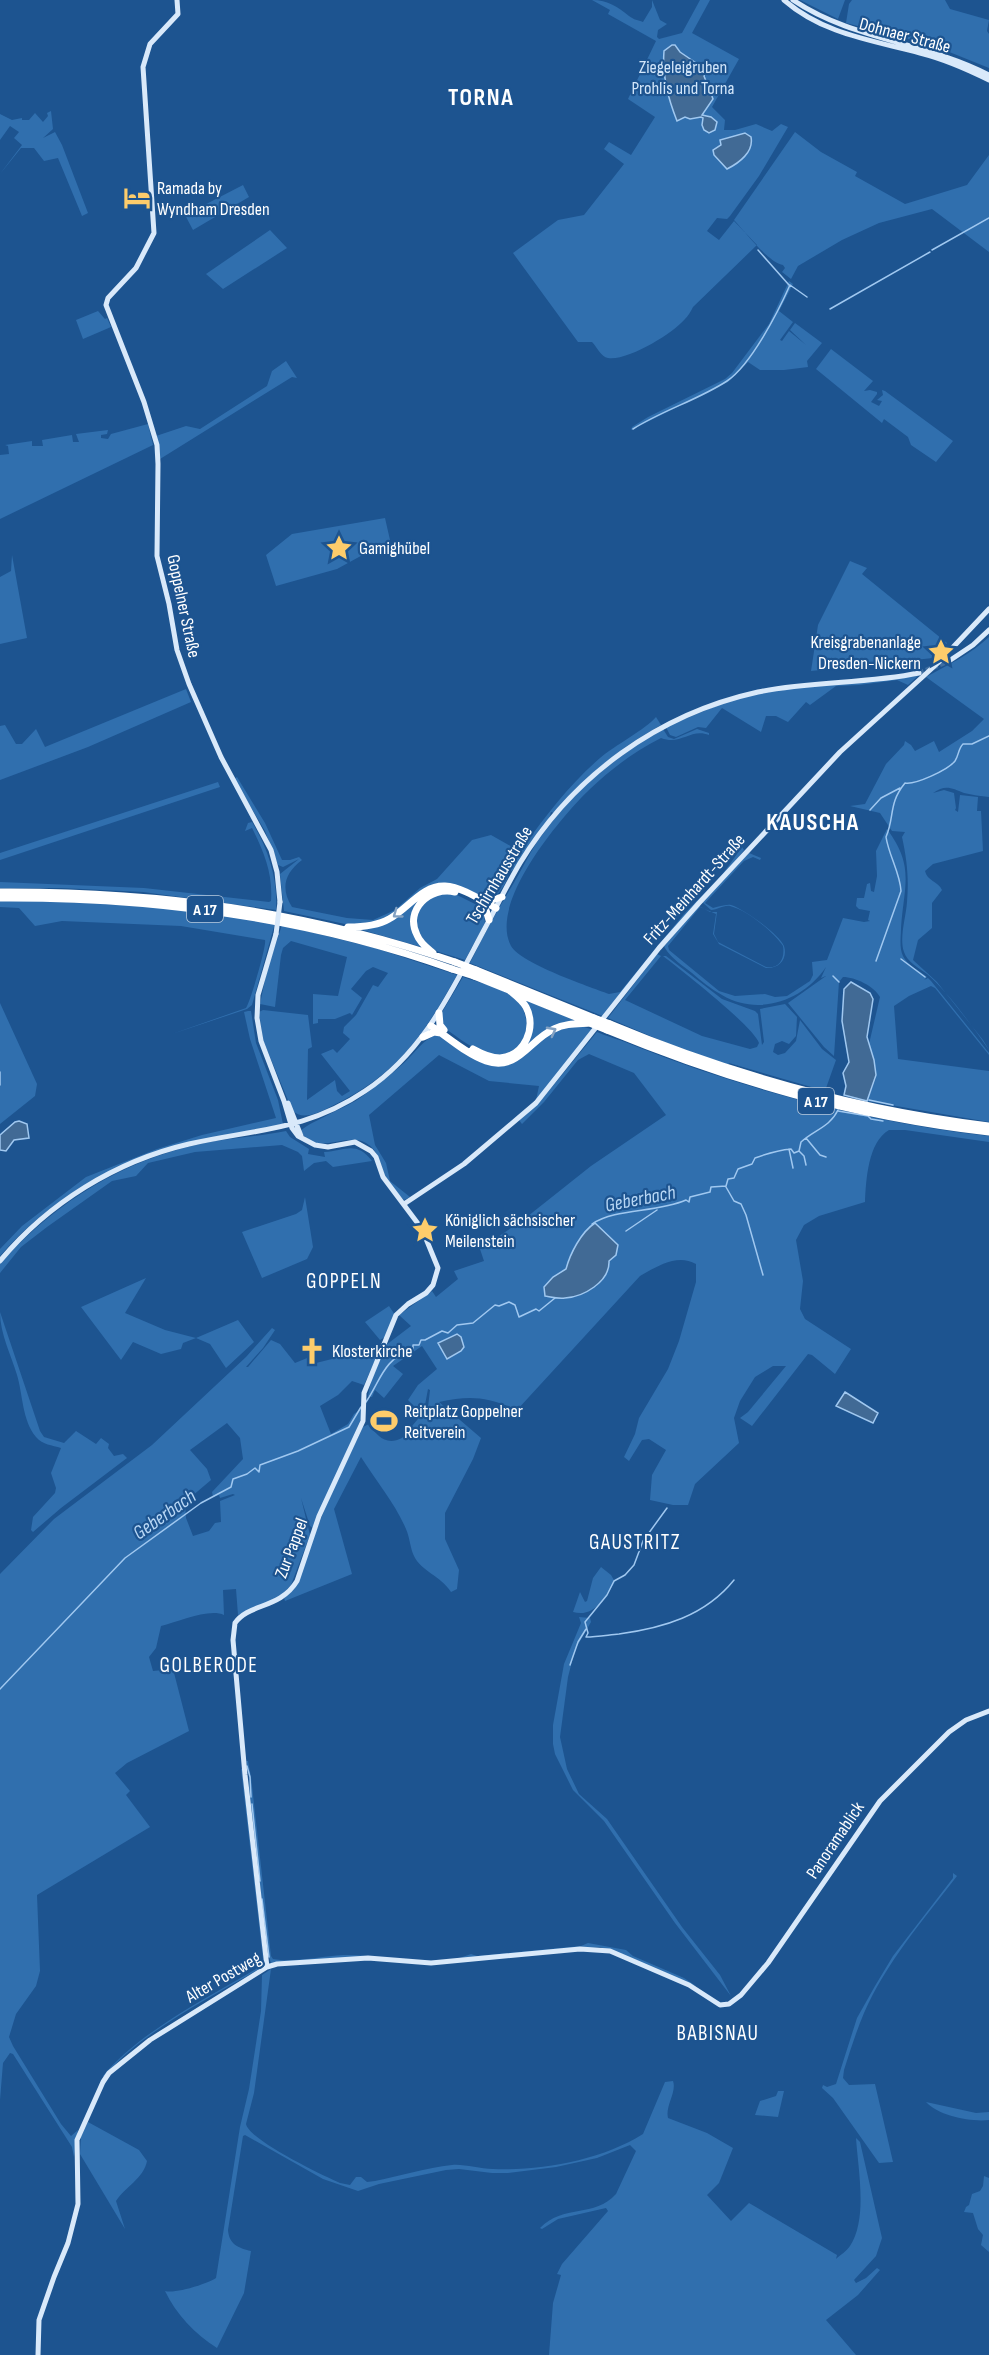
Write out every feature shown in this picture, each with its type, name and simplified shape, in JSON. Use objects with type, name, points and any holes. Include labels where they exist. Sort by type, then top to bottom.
[{"type":"highway","points":[[339,928],[388,920],[420,894],[437,886],[457,888],[485,904],[489,920]]},
{"type":"highway","points":[[438,956],[421,942],[414,927],[416,912],[422,901],[432,893],[446,891],[496,909]]},
{"type":"highway","name":"A 17","points":[[0,892],[76,892],[170,898],[241,908],[339,928],[438,956],[454,965]]},
{"type":"highway","points":[[485,904],[502,897]]},
{"type":"highway","name":"A 17","points":[[0,898],[126,900],[240,914],[341,935],[454,965],[592,1022]]},
{"type":"highway","name":"A 17","points":[[475,973],[509,990],[592,1022],[683,1053],[742,1077],[894,1115],[989,1132]]},
{"type":"highway","points":[[439,1013],[440,1025],[444,1032],[489,1057],[503,1057],[515,1053],[526,1040],[531,1022],[524,1005],[509,990]]},
{"type":"highway","points":[[432,1024],[481,1059],[501,1063],[522,1055],[553,1029],[592,1022]]},
{"type":"highway","points":[[423,1037],[434,1032],[444,1032]]},
{"type":"highway","name":"A 17","points":[[894,1115],[989,1126]]},
{"type":"street","name":"Goppelner Straße","points":[[177,0],[178,14],[150,44],[143,67],[154,233],[136,268],[106,302],[144,402],[155,438],[158,464],[156,537],[158,567],[169,604],[174,639],[189,684],[233,780],[271,850],[277,872],[280,902],[276,934],[261,983],[257,1007],[259,1031],[271,1066]]},
{"type":"street","name":"Dohnaer Straße","points":[[784,0],[813,21],[836,32],[925,54],[989,80]]},
{"type":"street","name":"Dohnaer Straße","points":[[793,0],[817,16],[839,25],[940,54],[989,75]]},
{"type":"street","name":"Fritz-Meinhardt-Straße","points":[[404,1204],[464,1164],[536,1103],[659,948],[868,724],[962,639],[989,609]]},
{"type":"street","points":[[949,661],[973,645],[989,630]]},
{"type":"street","name":"Tschirnhausstraße","points":[[0,1261],[33,1226],[60,1204],[88,1185],[121,1168],[189,1144],[294,1125],[327,1112],[368,1090],[404,1060],[432,1024],[519,864],[556,813],[603,766],[643,738],[683,716],[758,692],[919,672]]},
{"type":"street","points":[[271,1066],[292,1112],[294,1125]]},
{"type":"street","points":[[271,1066],[298,1136],[309,1143],[328,1147],[343,1142],[363,1144],[376,1157],[383,1177],[404,1204]]},
{"type":"street","points":[[292,1112],[300,1118],[310,1119]]},
{"type":"street","name":"Zur Pappel","points":[[267,1967],[233,1640],[235,1623],[242,1616],[275,1602],[291,1590],[297,1581],[319,1516],[363,1421],[364,1393],[396,1315],[434,1285],[438,1265],[427,1239],[404,1204]]},
{"type":"street","name":"Panoramablick","points":[[724,2006],[741,1995],[768,1963],[880,1801],[949,1732],[966,1720],[989,1711]]},
{"type":"street","name":"Alter Postweg","points":[[38,2355],[39,2320],[68,2243],[78,2204],[77,2140],[103,2082],[109,2073],[150,2040],[267,1967],[289,1963],[358,1959],[431,1964],[600,1949],[610,1951],[678,1980],[724,2006]]},
{"type":"green space","name":"Ziegeleigruben Prohlis und Torna","points":[[592,0],[603,1],[643,22],[652,7],[652,0],[660,20],[667,24],[658,30],[659,39],[682,33],[700,0],[710,0],[692,33],[739,59],[712,107],[725,120],[724,130],[735,130],[756,124],[772,131],[781,124],[788,127],[759,176],[730,216],[727,219],[717,218],[707,231],[719,240],[734,221],[757,245],[693,307],[679,325],[638,351],[617,358],[603,356],[592,342],[578,342],[513,253],[558,220],[584,215],[624,164],[604,149],[609,142],[631,155],[655,117],[628,99],[656,41],[608,14],[610,10]]},
{"type":"green space","points":[[800,0],[845,0],[838,19]]},
{"type":"green space","points":[[852,0],[945,0],[950,9],[989,20],[987,31],[989,34],[989,68],[932,45],[846,23],[849,4]]},
{"type":"green space","points":[[51,111],[53,129],[43,138],[55,132],[62,145],[88,213],[82,216],[58,158],[44,161],[34,148],[21,148],[0,174],[22,145],[14,138],[19,132],[10,126],[0,140],[0,114],[12,120],[22,118],[22,120],[29,120],[35,113],[43,122],[48,116],[47,113]]},
{"type":"green space","points":[[795,132],[821,152],[857,172],[855,176],[905,204],[967,185],[989,155],[989,252],[932,209],[879,223],[842,240],[798,266],[791,279],[782,272],[785,268],[783,265],[764,253],[734,220]]},
{"type":"green space","points":[[243,185],[249,197],[193,230],[185,215]]},
{"type":"green space","points":[[270,230],[287,248],[223,289],[206,274]]},
{"type":"green space","points":[[789,281],[793,284],[779,311],[793,322],[780,340],[782,341],[789,331],[806,345],[790,330],[795,323],[822,343],[807,361],[808,367],[760,370],[748,362],[728,382],[631,430],[648,417],[725,379],[732,373],[769,324]]},
{"type":"green space","points":[[98,311],[105,319],[107,318],[111,327],[83,339],[76,320]]},
{"type":"green space","points":[[831,349],[873,381],[864,391],[877,392],[871,402],[879,406],[882,401],[877,400],[883,395],[882,390],[885,391],[953,441],[936,462],[911,445],[908,437],[884,419],[882,423],[816,369]]},
{"type":"green space","points":[[286,361],[297,378],[292,377],[160,459],[156,436],[186,426],[200,429],[267,386],[272,371]]},
{"type":"green space","points":[[148,424],[153,445],[0,519],[0,455],[9,454],[8,446],[5,445],[32,441],[32,446],[43,446],[42,440],[72,435],[73,442],[79,442],[76,434],[108,430],[107,434],[101,435],[101,438],[108,439],[111,434]]},
{"type":"green space","points":[[385,518],[390,540],[337,569],[276,586],[266,555],[292,534]]},
{"type":"green space","points":[[12,555],[27,638],[0,644],[0,577],[11,571]]},
{"type":"green space","points":[[850,561],[867,568],[862,574],[947,643],[933,658],[811,671],[818,625]]},
{"type":"green space","points":[[989,637],[989,797],[948,788],[941,788],[933,793],[944,790],[954,793],[955,810],[958,812],[960,795],[978,797],[977,811],[981,811],[983,851],[933,864],[925,871],[942,890],[932,903],[932,928],[918,940],[913,960],[937,982],[946,994],[935,981],[910,962],[904,952],[902,934],[908,885],[902,837],[905,832],[892,831],[880,813],[850,806],[865,804],[886,764],[905,741],[915,751],[934,741],[939,752],[972,731],[984,719],[926,677],[967,654]]},
{"type":"green space","points":[[918,676],[908,685],[897,680],[836,686],[810,705],[806,702],[788,722],[776,716],[766,716],[761,732],[722,708],[706,728],[698,727],[676,737],[670,735],[666,727],[727,702],[748,696],[790,688]]},
{"type":"green space","points":[[186,689],[191,702],[88,747],[0,780],[0,726],[5,725],[16,744],[22,744],[36,729],[45,747]]},
{"type":"green space","points":[[656,717],[661,725],[631,743],[603,764],[554,813],[551,812],[549,819],[513,870],[509,873],[505,871],[508,876],[507,880],[493,898],[490,900],[445,884],[378,922],[345,924],[284,911],[280,874],[299,859],[283,867],[278,865],[265,831],[234,779],[237,777],[265,823],[282,860],[299,857],[302,860],[292,870],[286,881],[286,893],[292,907],[347,918],[373,920],[395,910],[420,888],[437,879],[472,840],[491,835],[514,848],[524,846],[559,800],[589,768]]},
{"type":"green space","points":[[663,729],[668,737],[674,739],[697,729],[709,735],[702,733],[674,740],[661,738],[615,768],[577,802],[546,840],[518,885],[510,907],[507,928],[511,946],[528,960],[556,974],[609,994],[620,992],[684,914],[722,875],[742,847],[744,850],[733,865],[684,917],[605,1017],[470,963],[537,842],[564,808],[610,765]]},
{"type":"green space","points":[[218,782],[220,787],[0,860],[0,853]]},
{"type":"green space","points":[[252,822],[263,843],[274,875],[276,910],[143,892],[0,888],[0,882],[144,888],[269,902],[271,901],[271,882],[264,855],[252,828],[245,831],[248,823]]},
{"type":"green space","points":[[887,829],[896,842],[905,866],[900,942],[903,956],[927,977],[924,980],[928,978],[931,981],[989,1053],[989,1055],[931,986],[894,1006],[898,1059],[989,1071],[989,1122],[867,1101],[876,1078],[869,1044],[880,997],[864,983],[843,977],[839,982],[834,1056],[788,1003],[826,976],[821,978],[826,967],[806,988],[780,1002],[765,1005],[751,1005],[736,1001],[706,985],[674,958],[664,946],[699,906],[704,909],[700,907],[668,946],[669,950],[719,991],[735,996],[765,994],[775,997],[787,996],[810,981],[813,975],[812,962],[827,960],[843,918],[870,921],[868,920],[870,911],[859,909],[856,906],[857,898],[864,898],[867,884],[870,883],[871,891],[874,892],[877,876],[876,851]]},
{"type":"green space","points":[[749,853],[761,858],[760,860],[753,857],[744,861],[705,903],[713,908],[731,905],[752,917],[730,906],[711,910],[702,902]]},
{"type":"green space","points":[[440,887],[455,889],[478,901],[448,889],[432,891],[424,896],[414,912],[413,922],[418,940],[425,948],[359,929],[392,919],[422,896],[433,889]]},
{"type":"green space","points":[[453,893],[483,908],[485,923],[465,960],[436,951],[426,943],[416,927],[419,910],[426,900],[437,895]]},
{"type":"green space","points":[[0,901],[48,901],[177,908],[275,923],[252,1005],[247,1009],[172,1034],[246,1008],[258,974],[265,940],[181,926],[62,921],[35,926],[19,908],[0,907]]},
{"type":"green space","points":[[711,912],[717,912],[714,934],[718,942],[766,967],[771,967],[780,962],[783,946],[768,930],[781,941],[784,946],[785,955],[778,965],[771,968],[766,968],[719,944],[713,934],[716,914]]},
{"type":"green space","points":[[282,925],[375,948],[457,975],[432,1018],[406,1053],[391,1068],[354,1094],[310,1115],[300,1115],[292,1110],[263,1040],[259,1012],[263,1010],[308,1015],[312,1047],[308,1049],[307,1100],[335,1080],[337,1091],[342,1096],[350,1091],[321,1054],[333,1049],[337,1053],[350,1039],[343,1033],[344,1027],[356,1015],[373,985],[378,987],[388,973],[373,967],[366,971],[351,989],[362,998],[352,1015],[350,1013],[335,1019],[318,1019],[318,1023],[313,1024],[313,994],[338,996],[347,957],[291,941],[283,948],[281,955],[275,1007],[260,1004],[267,970]]},
{"type":"green space","points":[[657,954],[661,956],[625,1000],[702,1036],[750,1049],[757,1047],[759,1043],[744,1024],[716,998],[663,956],[722,999],[755,1011],[758,1014],[762,1045],[764,1042],[760,1009],[785,1004],[797,1017],[796,1036],[789,1044],[782,1041],[775,1044],[773,1052],[778,1055],[785,1053],[796,1041],[800,1020],[822,1049],[836,1060],[825,1091],[729,1063],[728,1065],[674,1046],[608,1018]]},
{"type":"green space","points":[[463,977],[502,990],[521,1005],[525,1015],[525,1035],[521,1044],[514,1051],[506,1055],[495,1055],[481,1051],[443,1027],[441,1014]]},
{"type":"green space","points":[[525,1000],[577,1021],[564,1023],[518,1056],[499,1060],[528,1041]]},
{"type":"green space","points":[[0,1003],[37,1084],[35,1096],[0,1124]]},
{"type":"green space","points":[[251,1011],[256,1043],[278,1100],[283,1124],[142,1157],[102,1175],[48,1211],[0,1256],[0,1249],[22,1226],[86,1177],[157,1149],[202,1135],[276,1118],[250,1039],[244,1012]]},
{"type":"green space","points":[[565,1026],[594,1030],[536,1100],[539,1086],[489,1081],[439,1055],[369,1115],[375,1145],[386,1163],[390,1181],[410,1197],[404,1200],[388,1181],[376,1153],[366,1143],[349,1140],[314,1143],[307,1139],[301,1131],[363,1096],[404,1063],[424,1042],[438,1034],[488,1063]]},
{"type":"green space","points":[[597,1032],[765,1091],[853,1113],[989,1136],[989,1142],[905,1130],[889,1130],[882,1136],[872,1152],[867,1173],[865,1202],[819,1216],[804,1225],[796,1240],[803,1281],[800,1309],[805,1319],[851,1349],[835,1374],[808,1354],[752,1426],[740,1418],[748,1412],[786,1366],[773,1366],[755,1377],[740,1401],[734,1418],[739,1443],[695,1484],[688,1505],[673,1505],[650,1500],[652,1475],[666,1450],[649,1439],[642,1440],[629,1461],[624,1457],[635,1434],[639,1418],[668,1369],[679,1341],[696,1282],[696,1264],[681,1260],[667,1262],[640,1276],[517,1410],[479,1398],[439,1402],[481,1438],[473,1459],[445,1513],[445,1539],[459,1570],[457,1589],[451,1592],[417,1561],[402,1519],[361,1457],[334,1509],[352,1574],[285,1601],[284,1598],[292,1591],[330,1496],[363,1427],[369,1424],[382,1439],[396,1440],[402,1438],[428,1407],[430,1390],[428,1389],[425,1405],[415,1407],[408,1400],[418,1385],[437,1369],[422,1346],[393,1366],[403,1374],[384,1398],[375,1390],[372,1397],[368,1396],[371,1381],[386,1345],[411,1326],[399,1315],[432,1291],[436,1297],[458,1279],[454,1271],[484,1261],[480,1249],[523,1220],[591,1166],[666,1115],[634,1073],[589,1054],[578,1060],[544,1102],[522,1124],[519,1120],[543,1098]],"holes":[[[589,1227],[597,1286],[565,1298],[545,1295],[545,1286],[553,1277],[567,1269],[569,1258]]]},
{"type":"green space","points":[[286,1131],[290,1137],[309,1149],[308,1154],[325,1157],[324,1152],[350,1148],[361,1151],[372,1161],[333,1167],[326,1161],[314,1163],[304,1171],[302,1156],[282,1145],[195,1152],[148,1163],[136,1176],[112,1181],[47,1227],[21,1247],[0,1273],[0,1264],[5,1258],[47,1219],[70,1201],[118,1173],[171,1151],[221,1140]]},
{"type":"green space","points":[[305,1197],[313,1247],[307,1259],[262,1278],[242,1232],[296,1214],[302,1210]]},
{"type":"green space","points":[[146,1278],[125,1313],[165,1330],[196,1338],[183,1343],[181,1349],[161,1354],[133,1342],[121,1360],[81,1307]]},
{"type":"green space","points":[[389,1306],[395,1315],[385,1337],[380,1340],[365,1322]]},
{"type":"green space","points":[[0,1312],[44,1437],[64,1443],[76,1431],[96,1444],[101,1438],[109,1444],[108,1448],[114,1456],[123,1454],[127,1458],[33,1532],[31,1530],[33,1517],[55,1493],[56,1488],[51,1473],[61,1448],[39,1440],[31,1430],[4,1336]]},
{"type":"green space","points":[[238,1320],[254,1342],[226,1368],[210,1344],[196,1338]]},
{"type":"green space","points":[[272,1328],[275,1330],[263,1348],[246,1367],[271,1340],[280,1344],[295,1363],[312,1356],[316,1363],[332,1359],[331,1354],[343,1348],[345,1356],[357,1350],[363,1355],[376,1345],[380,1349],[364,1385],[352,1381],[338,1395],[320,1406],[331,1434],[348,1424],[354,1414],[362,1408],[361,1419],[313,1528],[310,1526],[301,1498],[310,1535],[291,1585],[280,1597],[238,1615],[236,1589],[223,1590],[224,1615],[202,1614],[161,1626],[156,1648],[149,1657],[153,1671],[173,1669],[189,1731],[127,1763],[115,1773],[130,1791],[126,1795],[150,1827],[37,1895],[40,1971],[36,1986],[16,2014],[9,2037],[61,2124],[71,2136],[78,2130],[74,2157],[72,2147],[13,2054],[10,2053],[3,2063],[0,2100],[0,1574],[54,1519],[152,1445],[246,1357]],"holes":[[[227,1423],[240,1438],[243,1459],[212,1492],[213,1497],[219,1495],[220,1498],[235,1495],[220,1501],[221,1522],[215,1523],[209,1531],[193,1536],[186,1518],[185,1502],[211,1480],[207,1469],[190,1450]]]},
{"type":"green space","points":[[601,1567],[611,1575],[615,1582],[603,1600],[593,1609],[587,1612],[573,1612],[580,1592],[585,1602],[587,1601],[593,1578]]},
{"type":"green space","points":[[579,1617],[590,1618],[591,1622],[575,1650],[568,1677],[560,1737],[567,1769],[579,1794],[607,1819],[682,1927],[720,1975],[731,1996],[675,1923],[604,1821],[573,1790],[555,1754],[553,1725],[564,1664],[581,1623]]},
{"type":"green space","points":[[246,1761],[248,1761],[251,1777],[273,1959],[299,1960],[359,1955],[440,1961],[471,1954],[477,1956],[581,1946],[588,1943],[626,1950],[633,1956],[684,1978],[696,1986],[600,1947],[433,1962],[392,1959],[271,1963],[268,1955],[249,1789],[250,1779]]},
{"type":"green space","points":[[241,1769],[264,1963],[259,1969],[155,2031],[118,2061],[104,2077],[118,2060],[154,2030],[256,1969],[263,1959]]},
{"type":"green space","points":[[953,1873],[957,1876],[906,1942],[873,1995],[858,2027],[844,2070],[843,2078],[849,2085],[875,2084],[893,2162],[879,2163],[833,2098],[822,2088],[823,2085],[827,2087],[836,2084],[857,2018],[893,1956],[953,1878]]},
{"type":"green space","points":[[271,1969],[254,2093],[246,2124],[250,2131],[272,2148],[340,2183],[350,2185],[356,2177],[361,2177],[367,2182],[375,2181],[452,2165],[493,2169],[531,2168],[590,2157],[609,2151],[643,2134],[665,2082],[673,2081],[668,2118],[707,2133],[733,2148],[719,2183],[707,2195],[731,2221],[749,2203],[837,2255],[836,2259],[850,2246],[859,2222],[860,2194],[856,2138],[860,2142],[882,2238],[876,2256],[854,2280],[856,2283],[877,2268],[880,2270],[858,2295],[826,2320],[856,2355],[549,2355],[553,2303],[561,2275],[557,2274],[562,2264],[608,2211],[606,2208],[558,2219],[540,2228],[559,2216],[598,2206],[616,2194],[636,2151],[630,2145],[597,2158],[556,2167],[508,2173],[446,2170],[379,2184],[358,2191],[323,2179],[245,2135],[228,2230],[230,2239],[235,2245],[251,2251],[244,2293],[217,2348],[187,2323],[165,2291],[191,2288],[216,2278],[261,2011],[262,1975]]},
{"type":"green space","points":[[778,2091],[784,2091],[778,2117],[755,2115],[760,2101],[776,2096]]},
{"type":"green space","points":[[926,2102],[976,2113],[989,2112],[989,2120],[955,2117],[939,2111]]},
{"type":"green space","points":[[88,2122],[139,2150],[147,2161],[142,2172],[116,2201],[125,2229],[80,2154],[81,2136]]},
{"type":"green space","points":[[984,2176],[989,2178],[989,2252],[981,2245],[983,2235],[978,2229],[973,2213],[964,2212],[972,2194],[980,2191],[983,2186]]},
{"type":"shaded area","points":[[672,45],[702,67],[708,64],[704,76],[713,99],[702,115],[711,117],[717,122],[715,130],[709,133],[704,130],[701,117],[690,119],[685,117],[677,121],[668,95],[664,69],[664,51]]},
{"type":"shaded area","points":[[745,133],[751,137],[748,152],[741,160],[727,169],[714,155],[713,150],[721,145],[720,140]]},
{"type":"shaded area","points":[[851,982],[870,993],[873,999],[867,1037],[876,1075],[867,1101],[844,1095],[846,1086],[843,1073],[849,1062],[842,1021],[844,989]]},
{"type":"shaded area","points":[[19,1121],[27,1124],[29,1138],[14,1140],[6,1151],[0,1150],[0,1135]]},
{"type":"shaded area","points":[[595,1223],[618,1245],[616,1255],[609,1261],[605,1276],[594,1287],[580,1295],[562,1298],[545,1296],[544,1287],[553,1277],[566,1269],[577,1244]]},
{"type":"shaded area","points":[[457,1334],[461,1337],[464,1347],[447,1359],[438,1343]]},
{"type":"shaded area","points":[[845,1392],[878,1413],[873,1423],[836,1406]]},
{"type":"waterway","points":[[932,250],[989,218]]},
{"type":"waterway","points":[[758,250],[789,285]]},
{"type":"waterway","points":[[830,309],[930,252]]},
{"type":"waterway","points":[[633,429],[716,388],[736,373],[763,337],[790,285],[807,297]]},
{"type":"waterway","points":[[876,961],[901,891],[886,837],[896,797],[905,783],[923,779],[951,765],[963,744],[972,744],[989,736]]},
{"type":"waterway","points":[[870,810],[881,798],[900,788]]},
{"type":"waterway","points":[[901,959],[925,977]]},
{"type":"waterway","points":[[833,976],[839,982]]},
{"type":"waterway","points":[[0,1072],[0,1085]]},
{"type":"waterway","points":[[869,1100],[893,1105]]},
{"type":"waterway","name":"Geberbach","points":[[592,1224],[613,1215],[662,1207],[686,1200],[689,1202],[690,1197],[710,1192],[711,1187],[726,1186],[728,1179],[734,1178],[738,1169],[752,1164],[755,1158],[791,1149],[794,1153],[799,1151],[801,1142],[826,1124],[838,1110]]},
{"type":"waterway","points":[[838,1111],[883,1121]]},
{"type":"waterway","points":[[806,1138],[820,1155],[826,1157]]},
{"type":"waterway","points":[[789,1149],[793,1168]]},
{"type":"waterway","points":[[799,1151],[804,1156],[806,1165]]},
{"type":"waterway","name":"Geberbach","points":[[726,1187],[734,1201],[741,1204],[746,1215],[763,1275]]},
{"type":"waterway","points":[[626,1231],[657,1210]]},
{"type":"waterway","name":"Geberbach","points":[[366,1402],[389,1364],[395,1358],[413,1349],[413,1345],[419,1345],[421,1340],[442,1331],[448,1333],[457,1325],[473,1323],[495,1305],[499,1306],[509,1302],[515,1305],[519,1317],[536,1309],[539,1311],[555,1298]]},
{"type":"waterway","name":"Geberbach","points":[[0,1689],[125,1558],[201,1503],[231,1487],[233,1479],[255,1468],[259,1472],[260,1465],[298,1451],[349,1427],[361,1407]]},
{"type":"waterway","points":[[667,1508],[643,1541],[634,1565],[625,1575],[614,1581],[607,1595],[585,1622],[588,1633],[586,1637],[635,1631],[667,1624],[710,1603],[734,1580]]},
{"type":"waterway","points":[[570,1665],[578,1642],[586,1629]]},
{"type":"waterway","points":[[247,1766],[251,1797]]},
{"type":"waterway","points":[[252,1804],[260,1881]]},
{"type":"waterway","points":[[262,1899],[269,1957]]},
{"type":"tunnel","points":[[919,673],[949,661]]},
{"type":"place","name":"Ramada by Wyndham Dresden","points":[[137,198]]},
{"type":"place","name":"Gamighübel","points":[[339,548]]},
{"type":"place","name":"Kreisgrabenanlage Dresden-Nickern","points":[[941,652]]},
{"type":"place","name":"Königlich sächsischer Meilenstein","points":[[425,1230]]},
{"type":"place","name":"Klosterkirche","points":[[312,1351]]},
{"type":"place","name":"Reitplatz Goppelner Reitverein","points":[[384,1421]]},
{"type":"district","name":"TORNA","points":[[481,97]]},
{"type":"district","name":"KAUSCHA","points":[[813,822]]},
{"type":"district","name":"GOPPELN","points":[[344,1281]]},
{"type":"district","name":"GAUSTRITZ","points":[[635,1542]]},
{"type":"district","name":"GOLBERODE","points":[[209,1665]]},
{"type":"district","name":"BABISNAU","points":[[718,2033]]}]
